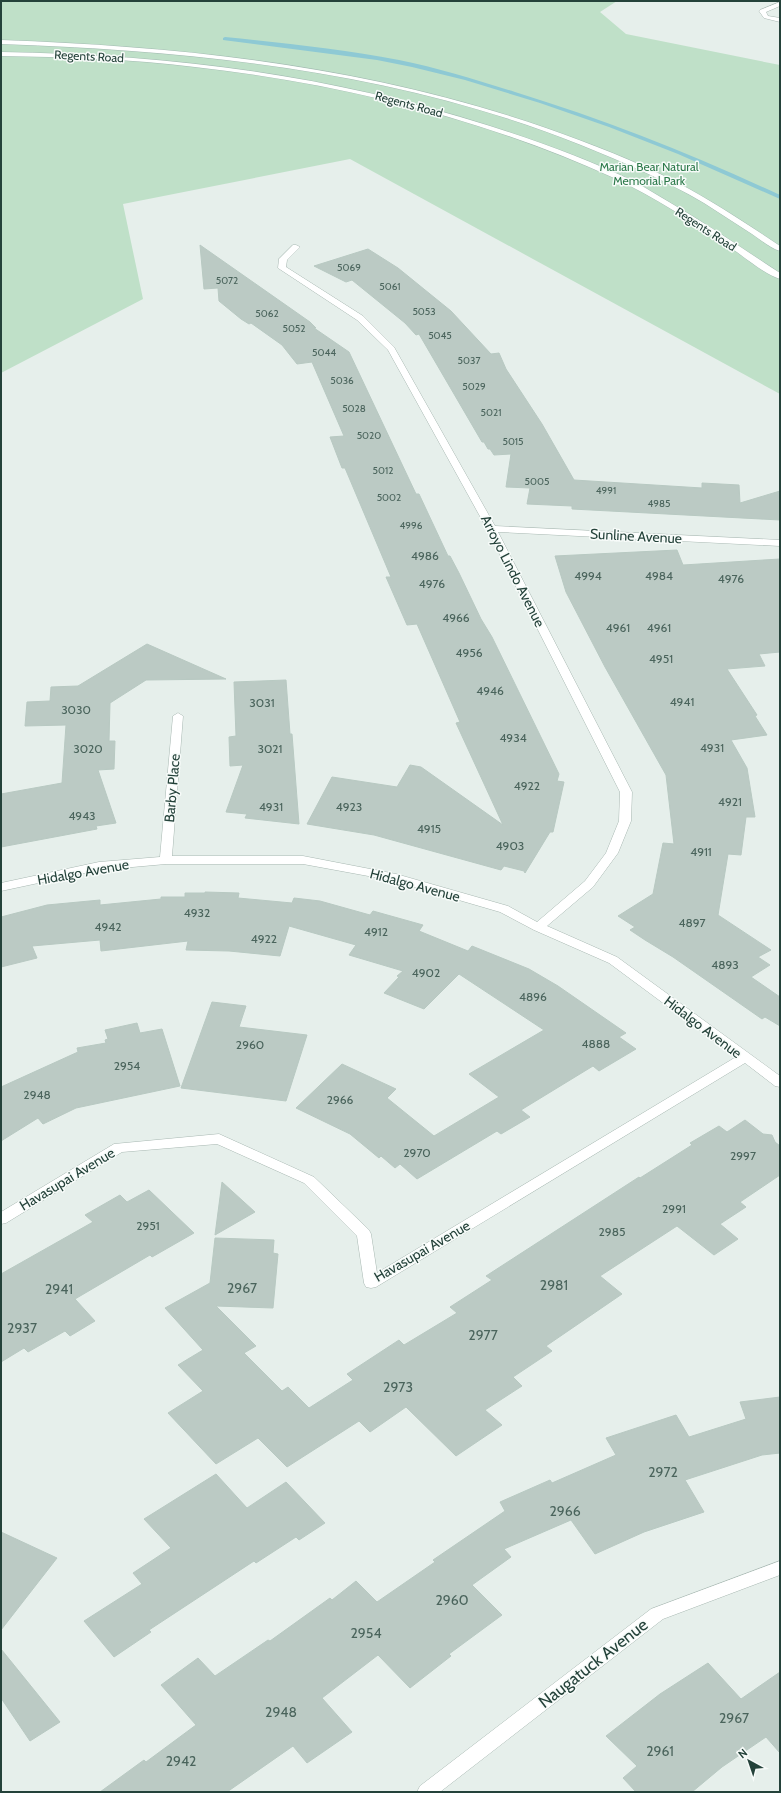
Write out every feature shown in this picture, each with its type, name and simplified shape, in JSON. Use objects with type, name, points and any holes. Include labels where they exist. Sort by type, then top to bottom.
[{"type":"street","points":[[780,4],[762,11],[766,17],[780,20]]},
{"type":"street","name":"Regents Road","points":[[1,42],[89,45],[192,54],[308,69],[441,98],[493,112],[569,139],[661,178],[735,219],[780,250]]},
{"type":"street","name":"Regents Road","points":[[1,54],[35,53],[103,56],[190,63],[348,89],[422,107],[470,121],[554,150],[634,184],[703,226],[780,277]]},
{"type":"street","name":"Arroyo Lindo Avenue","points":[[296,247],[283,260],[282,268],[360,318],[391,349],[492,529],[626,792],[625,821],[612,853],[589,884],[538,927]]},
{"type":"street","name":"Sunline Avenue","points":[[492,529],[780,543]]},
{"type":"street","name":"Barby Place","points":[[166,860],[178,716]]},
{"type":"street","name":"Hidalgo Avenue","points":[[1,887],[99,866],[166,860],[303,860],[399,879],[504,909],[538,927],[613,960],[744,1058],[780,1083]]},
{"type":"street","name":"Havasupai Avenue","points":[[1,1219],[119,1147],[219,1139],[309,1180],[364,1234],[371,1283],[744,1058]]},
{"type":"street","name":"Naugatuck Avenue","points":[[426,1792],[657,1614],[780,1568]]},
{"type":"green space","name":"Marian Bear Natural Memorial Park","points":[[1,1],[617,1],[600,12],[626,34],[780,65],[780,394],[350,159],[123,204],[143,299],[1,373]]},
{"type":"building","points":[[200,245],[310,322],[316,328],[314,328],[349,352],[416,494],[419,494],[448,556],[450,556],[481,619],[492,637],[559,774],[557,781],[564,782],[553,832],[550,832],[525,873],[524,871],[504,866],[501,870],[374,835],[307,824],[332,777],[397,787],[410,765],[421,767],[503,825],[456,723],[460,722],[417,624],[407,625],[386,577],[391,577],[345,468],[342,468],[330,437],[344,436],[312,362],[297,364],[282,345],[251,323],[249,324],[241,319],[219,301],[218,288],[204,289]]},
{"type":"building","points":[[368,249],[398,268],[451,311],[491,354],[499,353],[506,369],[542,424],[574,480],[702,488],[702,483],[739,485],[740,503],[780,491],[780,520],[572,509],[572,506],[527,504],[530,488],[506,487],[511,454],[494,455],[484,442],[482,442],[419,334],[416,335],[405,323],[352,280],[346,282],[314,266]]},
{"type":"building","points":[[677,550],[683,565],[780,559],[780,652],[759,654],[765,666],[727,669],[757,715],[755,716],[767,735],[731,740],[747,768],[755,817],[746,817],[741,855],[728,854],[718,915],[771,950],[758,957],[770,965],[751,977],[780,997],[780,1026],[765,1017],[762,1019],[673,957],[630,930],[635,927],[618,916],[653,894],[663,843],[674,844],[666,775],[605,667],[566,592],[555,556]]},
{"type":"building","points":[[147,644],[226,679],[146,680],[110,703],[109,741],[115,741],[114,769],[98,770],[116,823],[96,826],[97,829],[1,847],[1,794],[62,783],[66,725],[25,726],[27,702],[50,701],[51,687],[78,686]]},
{"type":"building","points":[[286,680],[299,824],[245,818],[247,814],[226,812],[243,765],[230,766],[229,737],[236,736],[234,682]]},
{"type":"building","points":[[185,893],[239,893],[238,898],[292,903],[294,898],[320,901],[370,915],[373,911],[423,925],[419,931],[468,951],[472,946],[529,969],[558,986],[626,1033],[619,1037],[636,1049],[599,1071],[593,1066],[521,1110],[530,1117],[501,1134],[497,1131],[417,1179],[400,1164],[395,1168],[381,1156],[379,1158],[350,1134],[296,1108],[342,1064],[396,1089],[387,1098],[434,1136],[499,1097],[469,1074],[544,1030],[459,974],[424,1009],[384,993],[399,977],[397,976],[403,971],[349,955],[356,945],[289,926],[280,956],[229,951],[186,950],[188,941],[101,951],[100,940],[32,946],[37,958],[1,967],[1,917],[47,905],[100,900],[100,905],[161,899],[161,897],[185,897]]},
{"type":"building","points":[[212,1002],[246,1006],[239,1027],[307,1035],[286,1101],[181,1088]]},
{"type":"building","points":[[137,1023],[140,1033],[162,1029],[180,1086],[76,1108],[43,1124],[38,1118],[1,1141],[1,1087],[78,1052],[77,1048],[106,1043],[105,1040],[108,1039],[105,1030]]},
{"type":"building","points":[[745,1120],[763,1134],[772,1135],[775,1142],[780,1146],[780,1175],[740,1202],[746,1207],[720,1224],[738,1239],[714,1255],[677,1226],[600,1276],[622,1294],[546,1346],[552,1351],[513,1377],[522,1386],[485,1410],[502,1425],[456,1456],[406,1407],[370,1432],[359,1421],[287,1467],[258,1438],[216,1464],[168,1413],[203,1391],[178,1365],[203,1350],[165,1308],[210,1283],[215,1238],[274,1240],[273,1253],[278,1254],[273,1308],[216,1306],[256,1346],[244,1353],[282,1391],[288,1387],[309,1408],[353,1380],[347,1374],[399,1340],[404,1345],[457,1313],[450,1307],[492,1280],[486,1276],[639,1177],[640,1178],[692,1145],[690,1143],[719,1126],[727,1132]]},
{"type":"building","points":[[222,1182],[255,1212],[215,1235]]},
{"type":"building","points":[[149,1190],[194,1233],[152,1257],[150,1255],[75,1299],[95,1321],[70,1336],[65,1331],[28,1352],[24,1348],[1,1362],[1,1274],[93,1222],[85,1215],[120,1195],[127,1202]]},
{"type":"building","points":[[780,1397],[780,1453],[762,1455],[685,1480],[704,1512],[644,1532],[595,1554],[571,1520],[504,1549],[511,1557],[472,1585],[502,1615],[449,1654],[451,1656],[410,1688],[378,1655],[322,1698],[352,1732],[307,1763],[293,1746],[227,1792],[100,1792],[144,1760],[146,1762],[196,1725],[161,1685],[198,1658],[215,1676],[268,1640],[270,1641],[330,1598],[332,1600],[356,1581],[377,1602],[435,1562],[433,1560],[505,1511],[500,1502],[550,1480],[552,1483],[616,1455],[606,1438],[676,1415],[689,1437],[746,1419],[740,1402]]},
{"type":"building","points":[[216,1474],[247,1508],[286,1482],[325,1523],[299,1540],[296,1537],[256,1563],[254,1561],[149,1630],[151,1632],[114,1657],[84,1621],[142,1584],[133,1573],[171,1548],[144,1519]]},
{"type":"building","points":[[1,1532],[57,1558],[1,1630]]},
{"type":"building","points":[[1,1649],[60,1722],[30,1741],[1,1698]]},
{"type":"building","points":[[708,1663],[741,1699],[780,1672],[780,1753],[766,1737],[722,1767],[692,1792],[636,1792],[623,1778],[637,1766],[606,1736],[660,1694]]},
{"type":"waterway","points":[[225,39],[377,58],[412,65],[466,79],[577,113],[680,152],[780,197]]}]
